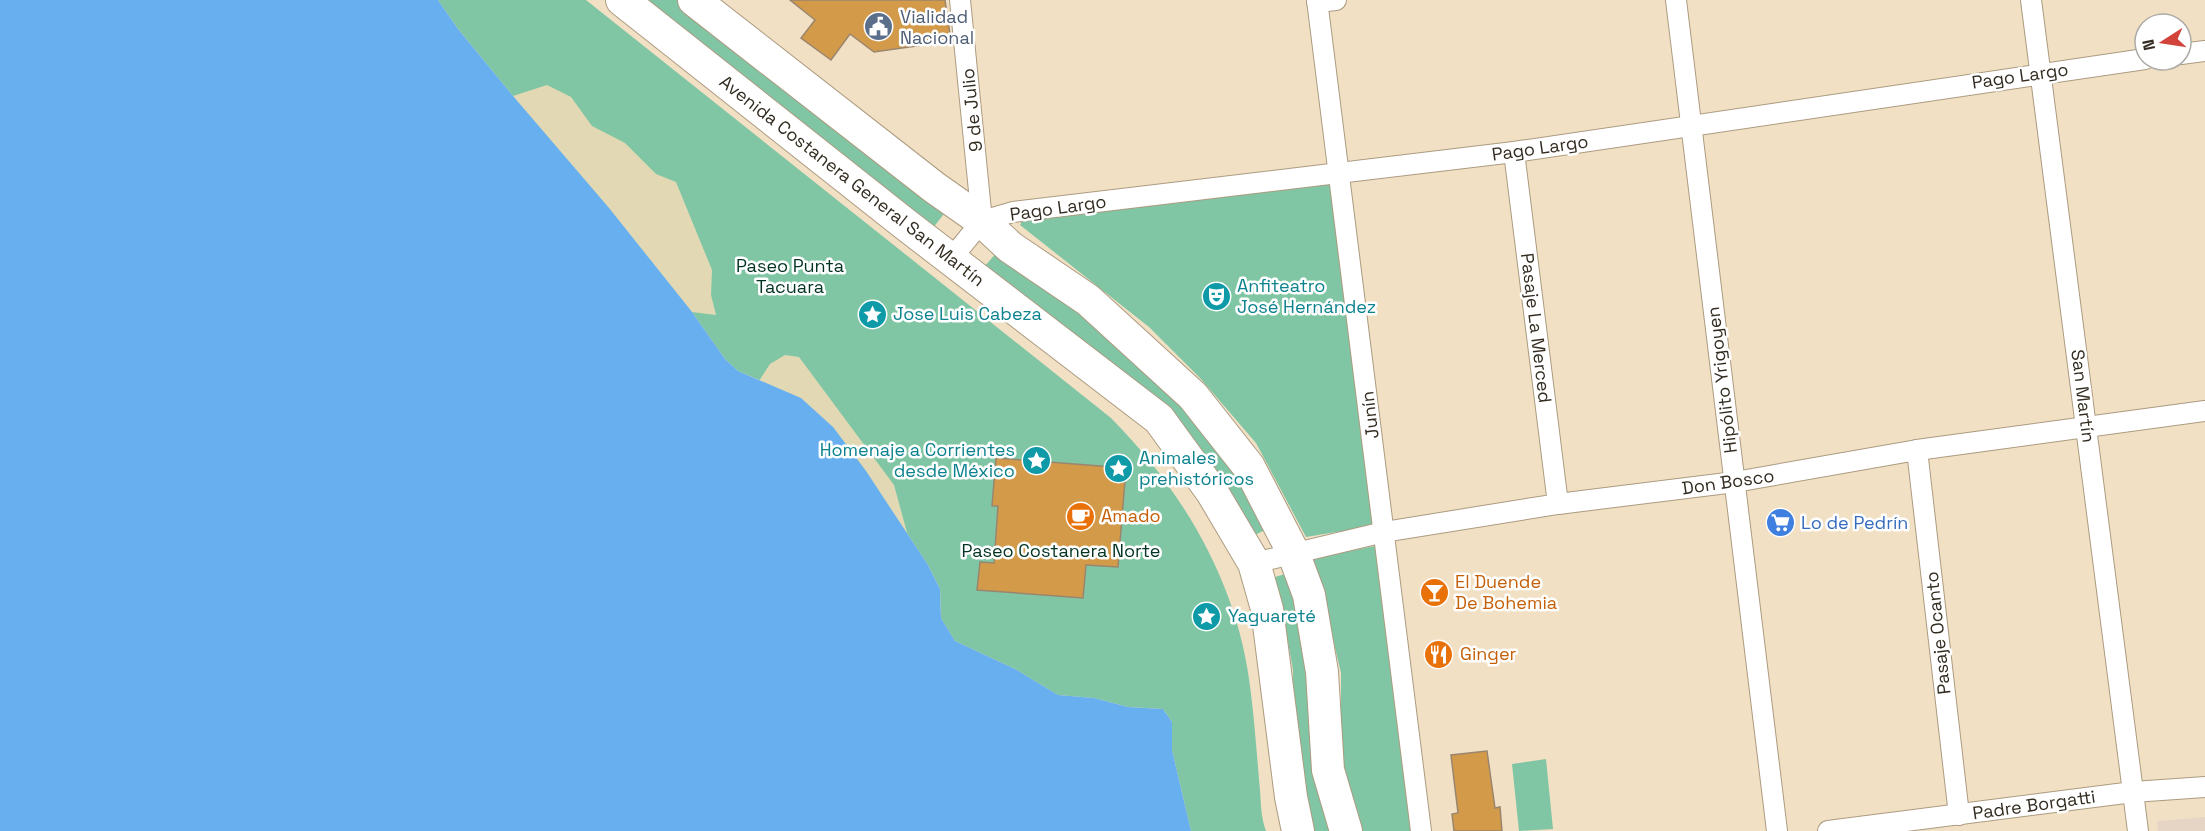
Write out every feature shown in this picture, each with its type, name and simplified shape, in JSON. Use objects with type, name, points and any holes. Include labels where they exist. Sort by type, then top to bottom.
[{"type":"main road","name":"Avenida Costanera General San Martín","points":[[622,0],[951,259],[1159,419],[1212,492],[1254,563],[1267,609],[1291,797],[1298,831]]},
{"type":"main road","points":[[694,0],[935,188],[982,221],[1010,247],[1088,300],[1190,391],[1249,467],[1293,552],[1309,595],[1322,672],[1328,770],[1346,831]]},
{"type":"street","name":"9 de Julio","points":[[960,0],[982,221]]},
{"type":"street","name":"Hipólito Yrigoyen","points":[[1676,0],[1777,831]]},
{"type":"street","name":"San Martín","points":[[2031,0],[2138,831]]},
{"type":"street","name":"Junín","points":[[1324,1],[1340,173],[1421,831]]},
{"type":"street","name":"Pago Largo","points":[[982,221],[1013,212],[1514,152],[2133,60]]},
{"type":"street","name":"Pasaje La Merced","points":[[1514,152],[1558,504]]},
{"type":"street","points":[[951,259],[982,221]]},
{"type":"street","name":"Don Bosco","points":[[1254,563],[1384,532],[1558,504],[1735,482],[1917,450],[2205,411]]},
{"type":"street","name":"Pasaje Ocanto","points":[[1917,450],[1959,815]]},
{"type":"street","name":"Padre Borgatti","points":[[1828,831],[2133,792],[2205,788]]},
{"type":"shaded area","points":[[2205,817],[2205,831],[2158,831],[2157,821]]},
{"type":"green space","name":"Paseo Costanera Norte","points":[[438,0],[586,0],[1111,418],[1163,478],[1205,545],[1222,580],[1245,655],[1266,831],[1191,831],[1172,750],[1172,722],[1163,709],[1128,707],[1094,698],[1058,695],[1015,669],[955,641],[941,618],[940,589],[928,565],[866,471],[833,427],[778,388],[738,371],[725,359],[692,312],[609,208],[513,96],[458,29]]},
{"type":"green space","points":[[645,0],[681,0],[947,210],[933,228]]},
{"type":"green space","name":"Anfiteatro José Hernández","points":[[1335,180],[1379,525],[1306,537],[1256,443],[1200,378],[1149,327],[1020,225],[1024,216]]},
{"type":"green space","points":[[998,251],[1089,321],[1196,418],[1232,468],[1267,529],[1249,538],[1214,480],[984,267]]},
{"type":"green space","points":[[1380,545],[1414,831],[1354,831],[1341,759],[1341,673],[1329,622],[1309,559]]},
{"type":"green space","points":[[1285,574],[1300,606],[1336,831],[1313,831],[1294,737],[1293,670],[1284,619],[1265,580]]},
{"type":"green space","points":[[1546,759],[1553,829],[1519,831],[1512,764]]},
{"type":"sand","points":[[547,85],[571,97],[592,126],[625,143],[656,174],[676,182],[712,270],[711,295],[716,315],[692,312],[609,208],[513,96]]},
{"type":"sand","points":[[785,355],[799,357],[894,485],[908,536],[866,471],[833,427],[759,381],[770,364]]},
{"type":"water","points":[[0,0],[438,0],[458,29],[513,96],[609,208],[692,312],[725,359],[738,371],[801,398],[833,427],[866,471],[928,565],[940,589],[941,618],[955,641],[1015,669],[1058,695],[1094,698],[1128,707],[1163,709],[1172,722],[1172,750],[1191,831],[0,831]]},
{"type":"building","name":"Vialidad Nacional","points":[[790,0],[945,0],[951,41],[874,52],[850,34],[831,60],[801,38],[815,20]]},
{"type":"building","points":[[996,458],[1126,468],[1118,567],[1086,565],[1083,598],[977,590],[980,562],[994,563],[998,506],[992,506]]},
{"type":"building","points":[[1487,751],[1495,808],[1500,807],[1502,831],[1454,831],[1452,814],[1458,813],[1451,755]]},
{"type":"place","name":"Vialidad Nacional","points":[[879,27]]},
{"type":"place","name":"Anfiteatro José Hernández","points":[[1216,296]]},
{"type":"place","name":"Jose Luis Cabeza","points":[[872,314]]},
{"type":"place","name":"Homenaje a Corrientes desde México","points":[[1036,460]]},
{"type":"place","name":"Animales prehistóricos","points":[[1118,468]]},
{"type":"place","name":"Amado","points":[[1080,516]]},
{"type":"place","name":"Lo de Pedrín","points":[[1780,523]]},
{"type":"place","name":"El Duende De Bohemia","points":[[1434,592]]},
{"type":"place","name":"Yaguareté","points":[[1207,616]]},
{"type":"place","name":"Ginger","points":[[1439,654]]},
{"type":"park label","name":"Paseo Punta Tacuara","points":[[790,276]]}]
